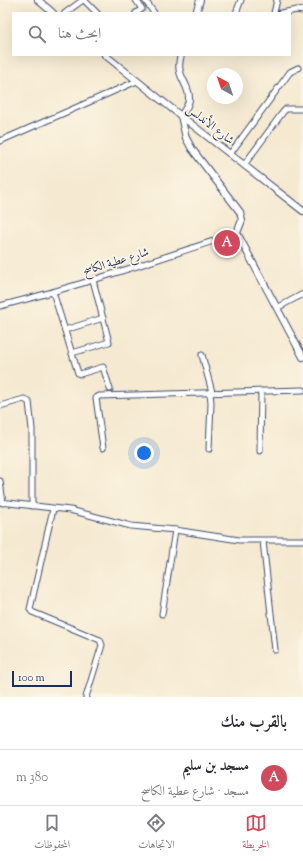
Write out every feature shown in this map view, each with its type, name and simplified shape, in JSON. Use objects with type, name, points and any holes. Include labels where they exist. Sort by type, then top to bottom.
[{"type":"main road","points":[[38,0],[52,12]]},
{"type":"main road","points":[[196,12],[200,0]]},
{"type":"main road","name":"شارع الأندلس","points":[[106,56],[181,116],[302,209]]},
{"type":"main road","points":[[182,56],[180,70],[189,98],[181,116],[186,138],[192,149],[240,212],[242,220],[237,233],[303,357]]},
{"type":"street","points":[[66,12],[84,0],[96,12]]},
{"type":"street","points":[[136,0],[142,9],[138,12]]},
{"type":"street","points":[[144,0],[153,12]]},
{"type":"street","points":[[236,12],[241,0]]},
{"type":"street","points":[[274,12],[277,0]]},
{"type":"street","points":[[286,12],[303,11]]},
{"type":"street","points":[[230,154],[290,72],[298,68]]},
{"type":"street","points":[[0,133],[1,140],[137,81]]},
{"type":"street","points":[[244,165],[283,112],[286,110],[303,109]]},
{"type":"street","name":"شارع عطية الكاسح","points":[[0,306],[93,280],[237,233]]},
{"type":"street","points":[[72,353],[108,344],[110,340],[93,280]]},
{"type":"street","points":[[53,292],[78,373],[80,374],[100,367],[104,368],[110,389]]},
{"type":"street","points":[[277,308],[303,294]]},
{"type":"street","points":[[65,330],[103,318]]},
{"type":"street","points":[[202,355],[211,392],[209,449]]},
{"type":"street","points":[[103,448],[96,398],[99,396],[303,390]]},
{"type":"street","points":[[260,451],[261,391]]},
{"type":"street","points":[[0,406],[24,399],[29,402],[32,430],[32,506]]},
{"type":"street","points":[[0,481],[2,503],[70,510],[131,526],[175,530],[239,540],[303,540]]},
{"type":"street","points":[[53,509],[30,610],[100,640],[102,645],[86,697]]},
{"type":"street","points":[[162,614],[175,530]]},
{"type":"street","points":[[263,541],[274,650]]},
{"type":"place","name":"مسجد بن سليم","points":[[227,243]]}]
